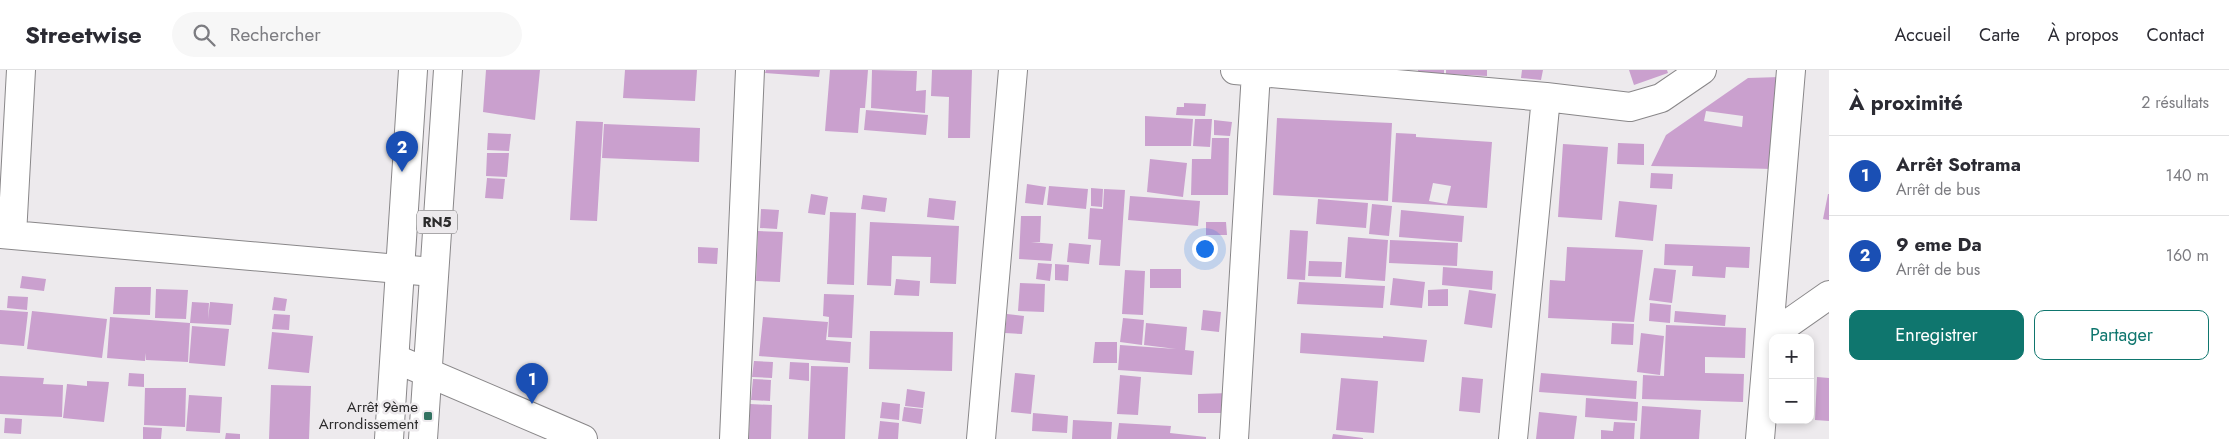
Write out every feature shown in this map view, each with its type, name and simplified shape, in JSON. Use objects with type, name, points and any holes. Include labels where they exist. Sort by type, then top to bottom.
[{"type":"main road","points":[[21,70],[6,234],[433,272]]},
{"type":"main road","name":"RN5","points":[[389,439],[396,359],[414,70]]},
{"type":"main road","name":"RN5","points":[[423,439],[448,70]]},
{"type":"main road","points":[[734,439],[750,70]]},
{"type":"main road","points":[[981,439],[1013,70]]},
{"type":"main road","points":[[1234,439],[1246,71],[1546,97],[1630,107],[1661,98],[1702,70]]},
{"type":"main road","points":[[1769,334],[1791,70]]},
{"type":"main road","points":[[1513,439],[1546,97]]},
{"type":"main road","points":[[1773,334],[1829,295]]},
{"type":"main road","points":[[1760,439],[1769,337]]},
{"type":"main road","points":[[396,359],[583,439]]},
{"type":"building","points":[[486,70],[540,70],[535,120],[483,112]]},
{"type":"building","points":[[625,70],[697,70],[695,101],[623,98]]},
{"type":"building","points":[[766,70],[820,70],[819,77],[765,73]]},
{"type":"building","points":[[830,70],[868,70],[865,108],[860,108],[858,133],[825,131]]},
{"type":"building","points":[[872,70],[917,71],[916,91],[926,90],[925,113],[871,108]]},
{"type":"building","points":[[932,70],[972,70],[970,138],[948,138],[949,97],[931,96]]},
{"type":"building","points":[[1418,70],[1444,70],[1444,75],[1418,74]]},
{"type":"building","points":[[1446,70],[1487,70],[1487,76],[1446,74]]},
{"type":"building","points":[[1522,70],[1543,70],[1541,80],[1521,78]]},
{"type":"building","points":[[1629,70],[1667,70],[1668,73],[1634,85]]},
{"type":"building","points":[[1780,77],[1773,169],[1651,166],[1666,135],[1748,78]],"holes":[[[1706,111],[1743,116],[1742,127],[1704,121]]]},
{"type":"building","points":[[1184,103],[1206,104],[1205,116],[1176,115],[1177,107],[1184,107]]},
{"type":"building","points":[[866,110],[928,115],[926,135],[864,130]]},
{"type":"building","points":[[1145,116],[1193,119],[1191,146],[1145,146]]},
{"type":"building","points":[[1277,118],[1392,123],[1388,201],[1273,195]]},
{"type":"building","points":[[1195,119],[1212,119],[1210,147],[1193,146]]},
{"type":"building","points":[[1214,120],[1232,122],[1230,136],[1214,135]]},
{"type":"building","points":[[576,121],[603,122],[597,221],[570,220]]},
{"type":"building","points":[[604,124],[700,128],[699,162],[602,158]]},
{"type":"building","points":[[488,133],[511,134],[509,151],[487,150]]},
{"type":"building","points":[[1396,133],[1416,134],[1416,137],[1492,142],[1487,208],[1392,202]],"holes":[[[1433,183],[1451,186],[1447,204],[1429,201]]]},
{"type":"building","points":[[1212,138],[1229,138],[1228,195],[1191,195],[1192,159],[1211,159]]},
{"type":"building","points":[[1618,143],[1644,144],[1644,165],[1617,164]]},
{"type":"building","points":[[1563,144],[1608,147],[1602,220],[1558,217]]},
{"type":"building","points":[[487,153],[509,153],[507,177],[486,176]]},
{"type":"building","points":[[1150,159],[1187,163],[1183,197],[1147,192]]},
{"type":"building","points":[[1651,173],[1673,174],[1672,189],[1650,188]]},
{"type":"building","points":[[487,178],[505,179],[503,199],[485,198]]},
{"type":"building","points":[[1027,184],[1046,187],[1043,205],[1025,203]]},
{"type":"building","points":[[1049,186],[1088,189],[1086,209],[1047,205]]},
{"type":"building","points":[[1091,188],[1103,189],[1102,207],[1091,206]]},
{"type":"building","points":[[1104,189],[1125,190],[1120,266],[1099,265],[1101,240],[1088,239],[1090,208],[1103,209]]},
{"type":"building","points":[[811,194],[828,197],[825,215],[808,213]]},
{"type":"building","points":[[1829,194],[1829,220],[1823,219]]},
{"type":"building","points":[[863,195],[887,198],[885,212],[861,209]]},
{"type":"building","points":[[1130,196],[1200,201],[1198,226],[1128,220]]},
{"type":"building","points":[[929,198],[956,201],[954,220],[927,217]]},
{"type":"building","points":[[1318,199],[1368,203],[1366,228],[1316,224]]},
{"type":"building","points":[[1619,201],[1657,205],[1653,241],[1615,237]]},
{"type":"building","points":[[1372,204],[1392,206],[1389,236],[1369,234]]},
{"type":"building","points":[[761,209],[779,210],[777,229],[760,228]]},
{"type":"building","points":[[1401,210],[1464,216],[1462,242],[1399,237]]},
{"type":"building","points":[[830,212],[856,213],[854,285],[827,284]]},
{"type":"building","points":[[1021,216],[1041,216],[1040,242],[1031,242],[1053,244],[1051,261],[1019,259]]},
{"type":"building","points":[[870,222],[959,226],[956,284],[930,283],[931,257],[892,256],[891,286],[867,285]]},
{"type":"building","points":[[1206,222],[1226,222],[1227,235],[1206,235]]},
{"type":"building","points":[[1290,230],[1308,231],[1305,280],[1287,279]]},
{"type":"building","points":[[758,231],[783,232],[780,282],[756,281]]},
{"type":"building","points":[[1348,237],[1388,240],[1385,281],[1345,278]]},
{"type":"building","points":[[1390,240],[1458,243],[1457,266],[1389,263]]},
{"type":"building","points":[[1069,243],[1091,245],[1089,264],[1067,262]]},
{"type":"building","points":[[1665,244],[1750,247],[1749,268],[1726,267],[1725,278],[1692,276],[1693,266],[1664,265]]},
{"type":"building","points":[[698,247],[718,248],[717,264],[698,263]]},
{"type":"building","points":[[1567,247],[1643,250],[1634,322],[1548,318],[1550,280],[1565,281]]},
{"type":"building","points":[[1309,261],[1342,262],[1341,277],[1308,276]]},
{"type":"building","points":[[1038,263],[1052,264],[1050,281],[1036,279]]},
{"type":"building","points":[[1055,264],[1069,265],[1068,281],[1055,280]]},
{"type":"building","points":[[1443,267],[1493,271],[1492,290],[1442,285]]},
{"type":"building","points":[[1654,268],[1676,270],[1672,303],[1649,300]]},
{"type":"building","points":[[1150,269],[1181,269],[1181,288],[1150,288]]},
{"type":"building","points":[[1125,270],[1145,271],[1143,315],[1122,314]]},
{"type":"building","points":[[22,276],[46,279],[44,291],[20,288]]},
{"type":"building","points":[[1393,278],[1425,282],[1422,308],[1390,305]]},
{"type":"building","points":[[896,279],[920,281],[919,296],[894,295]]},
{"type":"building","points":[[1299,282],[1385,286],[1383,308],[1297,304]]},
{"type":"building","points":[[1020,283],[1045,284],[1044,312],[1018,311]]},
{"type":"building","points":[[115,287],[151,287],[150,315],[113,314]]},
{"type":"building","points":[[156,289],[188,290],[186,319],[155,318]]},
{"type":"building","points":[[1448,289],[1448,306],[1428,306],[1428,290]]},
{"type":"building","points":[[1469,290],[1496,294],[1492,328],[1464,324]]},
{"type":"building","points":[[824,294],[854,295],[852,338],[828,337],[829,317],[823,316]]},
{"type":"building","points":[[8,296],[28,297],[27,310],[7,308]]},
{"type":"building","points":[[274,297],[287,299],[285,311],[272,310]]},
{"type":"building","points":[[192,302],[209,303],[208,319],[210,302],[233,304],[231,325],[190,323]]},
{"type":"building","points":[[1650,303],[1671,305],[1670,323],[1649,321]]},
{"type":"building","points":[[0,310],[28,312],[24,346],[0,344]]},
{"type":"building","points":[[1203,310],[1221,312],[1219,332],[1201,330]]},
{"type":"building","points":[[32,311],[107,319],[102,358],[27,349]]},
{"type":"building","points":[[1675,311],[1726,315],[1725,326],[1674,322]]},
{"type":"building","points":[[274,314],[290,315],[289,330],[272,329]]},
{"type":"building","points":[[1007,314],[1024,316],[1022,334],[1005,333]]},
{"type":"building","points":[[110,317],[190,323],[188,362],[146,360],[146,353],[145,361],[107,358]]},
{"type":"building","points":[[763,317],[828,322],[826,340],[851,342],[850,363],[759,356]]},
{"type":"building","points":[[1123,318],[1144,320],[1142,345],[1120,342]]},
{"type":"building","points":[[1146,323],[1187,327],[1185,350],[1194,351],[1192,375],[1118,370],[1120,345],[1176,349],[1144,345]]},
{"type":"building","points":[[1612,323],[1634,324],[1633,345],[1611,344]]},
{"type":"building","points":[[1666,325],[1746,328],[1745,358],[1705,357],[1705,373],[1744,374],[1743,402],[1642,399],[1643,375],[1664,376]]},
{"type":"building","points":[[192,326],[229,329],[225,366],[189,363]]},
{"type":"building","points":[[870,331],[953,332],[952,371],[869,369]]},
{"type":"building","points":[[272,332],[313,336],[309,373],[268,369]]},
{"type":"building","points":[[1301,333],[1383,338],[1383,336],[1427,340],[1424,362],[1300,353]]},
{"type":"building","points":[[1641,333],[1664,336],[1660,375],[1637,372]]},
{"type":"building","points":[[1095,342],[1117,342],[1117,363],[1093,363]]},
{"type":"building","points":[[754,361],[773,362],[772,378],[752,377]]},
{"type":"building","points":[[790,362],[809,363],[809,381],[789,379]]},
{"type":"building","points":[[811,366],[848,367],[845,439],[808,439]]},
{"type":"building","points":[[129,373],[144,374],[144,387],[128,386]]},
{"type":"building","points":[[1015,373],[1035,375],[1031,414],[1011,412]]},
{"type":"building","points":[[1541,373],[1637,381],[1636,399],[1539,392]]},
{"type":"building","points":[[1120,375],[1141,377],[1138,415],[1117,414]]},
{"type":"building","points":[[0,376],[44,378],[43,384],[63,385],[62,417],[0,414]]},
{"type":"building","points":[[1462,377],[1483,379],[1480,413],[1459,411]]},
{"type":"building","points":[[1817,377],[1829,378],[1829,421],[1815,420]]},
{"type":"building","points":[[1341,378],[1378,381],[1374,433],[1336,430]]},
{"type":"building","points":[[753,379],[771,380],[770,401],[751,400]]},
{"type":"building","points":[[87,381],[109,382],[104,422],[63,418],[67,384],[87,386]]},
{"type":"building","points":[[271,385],[311,386],[309,439],[269,439]]},
{"type":"building","points":[[145,388],[186,388],[185,427],[144,425]]},
{"type":"building","points":[[907,389],[925,392],[923,408],[905,406]]},
{"type":"building","points":[[1230,393],[1230,413],[1198,413],[1198,394]]},
{"type":"building","points":[[189,395],[222,397],[220,433],[186,431]]},
{"type":"building","points":[[1586,398],[1638,402],[1637,421],[1585,417]]},
{"type":"building","points":[[882,402],[900,404],[899,420],[880,418]]},
{"type":"building","points":[[750,404],[772,405],[771,439],[749,439]]},
{"type":"building","points":[[1642,406],[1701,410],[1699,439],[1640,439]]},
{"type":"building","points":[[904,407],[923,409],[921,424],[902,421]]},
{"type":"building","points":[[1539,412],[1577,416],[1574,439],[1536,439]]},
{"type":"building","points":[[1033,413],[1068,416],[1067,433],[1032,431]]},
{"type":"building","points":[[5,418],[22,419],[21,434],[4,433]]},
{"type":"building","points":[[1073,420],[1112,422],[1111,439],[1072,439]]},
{"type":"building","points":[[880,421],[899,423],[898,439],[878,439]]},
{"type":"building","points":[[1614,422],[1635,423],[1634,439],[1601,439],[1601,430],[1613,431]]},
{"type":"building","points":[[1119,423],[1171,426],[1170,433],[1206,437],[1206,439],[1117,439]]},
{"type":"building","points":[[143,427],[162,428],[161,439],[143,439]]},
{"type":"building","points":[[226,433],[240,434],[240,439],[225,439]]},
{"type":"building","points":[[1333,434],[1363,438],[1363,439],[1332,439]]},
{"type":"place","name":"9 eme Da","points":[[402,172]]},
{"type":"place","name":"Arrêt Sotrama","points":[[532,404]]},
{"type":"place","name":"Arrêt 9ème Arrondissement","points":[[428,416]]}]
